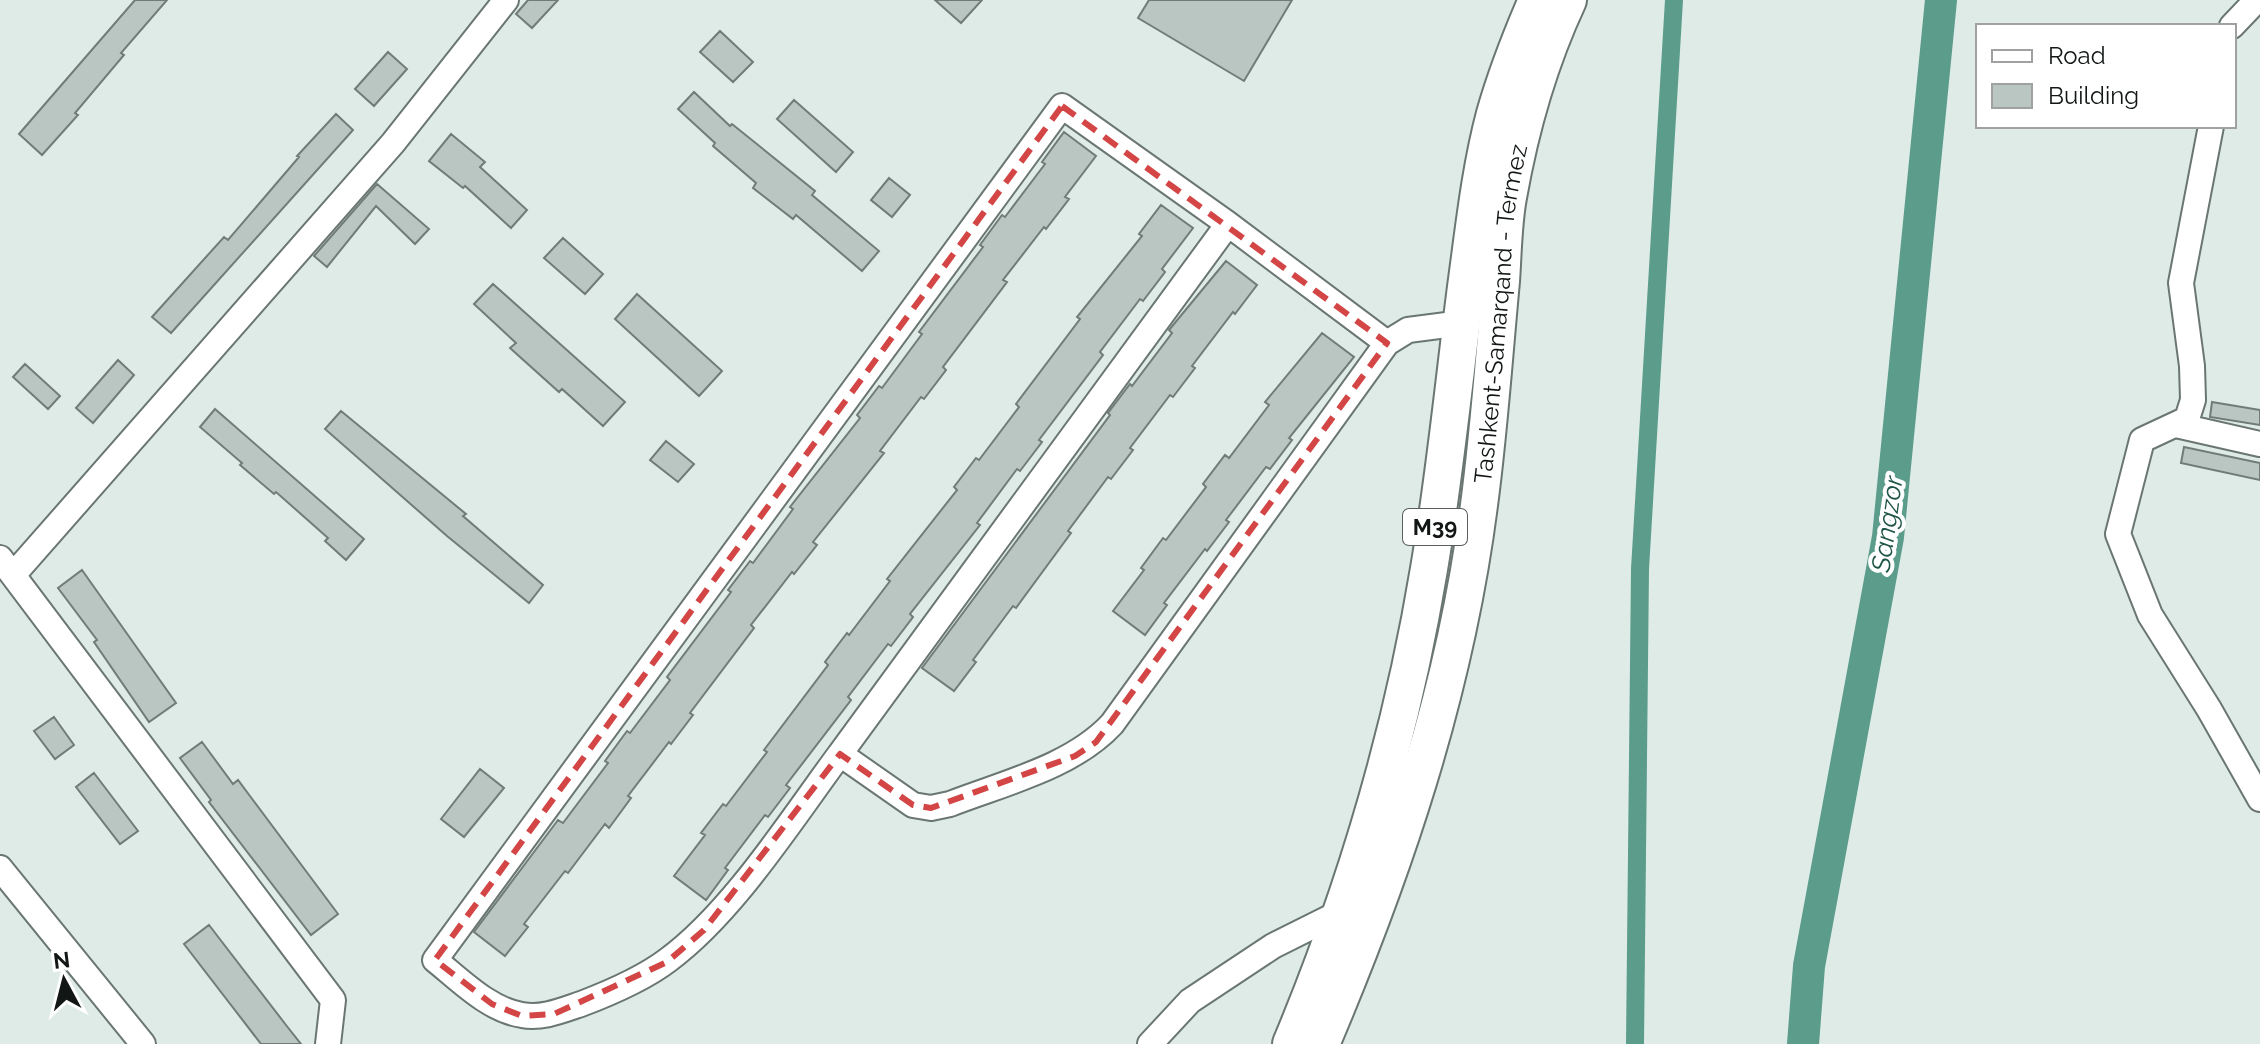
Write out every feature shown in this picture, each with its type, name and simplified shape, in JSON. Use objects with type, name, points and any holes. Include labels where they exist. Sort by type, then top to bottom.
[{"type":"highway","name":"Tashkent-Samarqand - Termez","points":[[1291,1044],[1343,911],[1380,793],[1405,694],[1439,501],[1478,194],[1495,115],[1537,0]]},
{"type":"highway","name":"Tashkent-Samarqand - Termez","points":[[1321,1044],[1400,839],[1431,747],[1464,605],[1479,503],[1508,198],[1544,55],[1568,0]]},
{"type":"highway","points":[[1439,501],[1460,489],[1473,495],[1479,503]]},
{"type":"street","points":[[328,1044],[333,1000],[7,566],[393,143],[506,0]]},
{"type":"street","points":[[2234,24],[2253,6]]},
{"type":"street","points":[[1228,224],[764,857],[704,930],[667,962],[606,995],[554,1014],[522,1016],[492,1004],[435,960],[1062,106],[1228,224],[1387,343]]},
{"type":"street","points":[[2211,128],[2181,283],[2192,366],[2193,400],[2187,419],[2142,440],[2118,534],[2150,615],[2209,709],[2260,799]]},
{"type":"street","points":[[840,754],[913,805],[931,808],[950,804],[1075,756],[1096,742],[1122,712],[1387,343],[1408,330],[1462,323]]},
{"type":"street","points":[[2176,425],[2260,444]]},
{"type":"street","points":[[2,876],[143,1044]]},
{"type":"street","points":[[1150,1044],[1190,1001],[1273,946],[1343,911]]},
{"type":"highlighted area","points":[[1062,106],[1387,343],[1096,742],[1075,756],[931,808],[913,805],[840,754],[704,930],[667,962],[554,1014],[522,1016],[492,1004],[435,960]]},
{"type":"building","points":[[135,0],[167,0],[121,53],[124,55],[75,113],[78,115],[42,155],[19,134]]},
{"type":"building","points":[[528,0],[558,0],[532,28],[516,14]]},
{"type":"building","points":[[935,0],[982,0],[961,23]]},
{"type":"building","points":[[1149,0],[1292,0],[1244,81],[1138,18]]},
{"type":"building","points":[[720,31],[753,62],[733,82],[700,52]]},
{"type":"building","points":[[388,52],[407,69],[374,106],[355,89]]},
{"type":"building","points":[[694,92],[730,126],[732,124],[815,191],[812,195],[879,251],[862,271],[796,215],[793,219],[753,188],[756,183],[713,146],[715,143],[678,109]]},
{"type":"building","points":[[794,100],[853,152],[836,172],[777,119]]},
{"type":"building","points":[[336,114],[353,130],[171,333],[152,317],[224,237],[228,240]]},
{"type":"building","points":[[1064,132],[1096,156],[1065,197],[1069,199],[1003,280],[1007,282],[943,367],[946,370],[880,451],[884,453],[813,542],[817,545],[751,625],[754,628],[690,713],[693,715],[628,796],[631,798],[609,828],[605,824],[568,873],[565,871],[524,924],[528,927],[505,956],[474,932],[558,820],[563,823],[608,763],[605,761],[627,731],[630,733],[670,680],[667,677],[731,592],[728,590],[750,561],[753,563],[793,509],[790,507],[860,418],[857,415],[879,386],[882,388],[922,334],[919,332],[983,247],[980,245],[1045,164],[1042,162]]},
{"type":"building","points":[[451,134],[485,162],[480,167],[527,210],[511,228],[465,186],[463,188],[429,161]]},
{"type":"building","points":[[889,178],[910,195],[892,217],[871,200]]},
{"type":"building","points":[[377,184],[429,229],[415,244],[376,206],[327,267],[314,256]]},
{"type":"building","points":[[1161,205],[1193,228],[1162,269],[1165,272],[1100,352],[1103,355],[1039,440],[1042,442],[1020,471],[1017,469],[977,523],[980,525],[910,614],[913,617],[848,697],[851,700],[786,785],[790,788],[725,868],[728,870],[706,900],[674,876],[705,835],[701,833],[767,752],[764,750],[828,665],[825,662],[890,581],[887,579],[957,490],[954,487],[976,458],[979,460],[1019,407],[1016,404],[1080,319],[1077,317],[1142,236],[1139,234]]},
{"type":"building","points":[[563,238],[603,274],[585,294],[544,258]]},
{"type":"building","points":[[1226,261],[1257,285],[1192,366],[1195,368],[1173,397],[1170,395],[1130,448],[1133,450],[1111,479],[1108,477],[1016,608],[1013,606],[973,660],[976,662],[954,691],[922,668],[1110,415],[1108,413],[1172,333],[1169,330]]},
{"type":"building","points":[[493,284],[625,402],[603,426],[510,348],[516,343],[474,304]]},
{"type":"building","points":[[637,294],[722,371],[699,396],[615,319]]},
{"type":"building","points":[[1322,333],[1354,357],[1289,438],[1292,440],[1270,469],[1266,467],[1226,520],[1229,522],[1164,603],[1167,605],[1145,635],[1113,611],[1144,570],[1141,568],[1163,538],[1166,540],[1206,487],[1203,484],[1225,455],[1229,458],[1269,405],[1265,402]]},
{"type":"building","points":[[118,360],[134,375],[93,423],[76,408]]},
{"type":"building","points":[[25,364],[60,396],[48,409],[13,377]]},
{"type":"building","points":[[2212,402],[2260,410],[2260,425],[2210,417]]},
{"type":"building","points":[[215,409],[364,539],[346,560],[325,541],[328,538],[240,465],[242,463],[200,427]]},
{"type":"building","points":[[341,411],[466,514],[463,516],[543,585],[529,603],[325,429]]},
{"type":"building","points":[[666,441],[694,464],[678,482],[650,460]]},
{"type":"building","points":[[2184,447],[2260,463],[2260,480],[2181,463]]},
{"type":"building","points":[[82,570],[176,703],[149,722],[94,642],[97,640],[58,588]]},
{"type":"building","points":[[54,717],[74,745],[55,759],[34,731]]},
{"type":"building","points":[[202,742],[233,784],[238,780],[338,914],[311,935],[209,802],[211,800],[180,758]]},
{"type":"building","points":[[480,769],[504,788],[464,837],[441,819]]},
{"type":"building","points":[[94,773],[138,831],[120,844],[76,787]]},
{"type":"building","points":[[209,925],[301,1044],[261,1044],[184,944]]},
{"type":"waterway","points":[[1635,1044],[1640,569],[1674,0]]},
{"type":"waterway","name":"Sangzor","points":[[1803,1044],[1809,966],[1888,537],[1941,0]]}]
